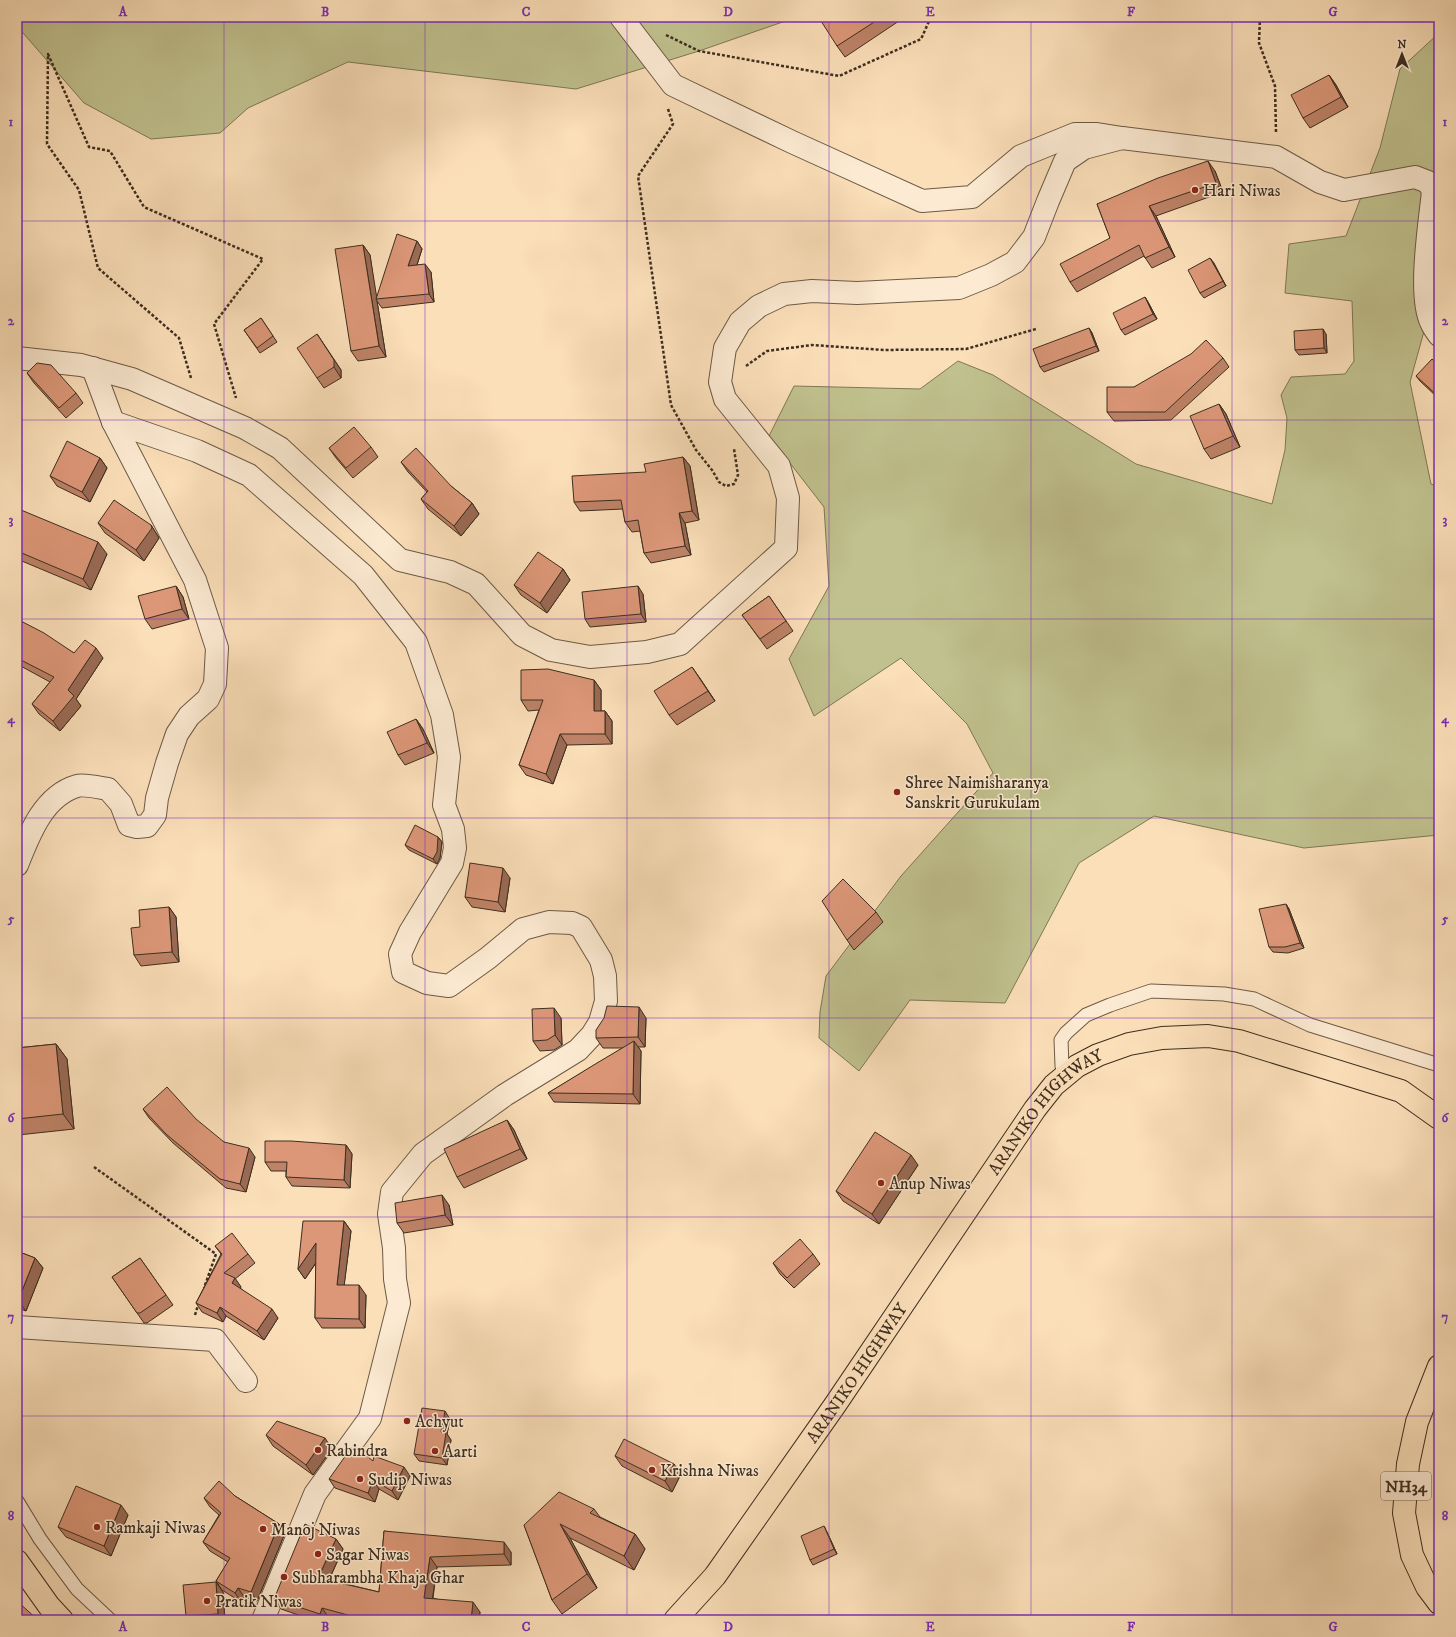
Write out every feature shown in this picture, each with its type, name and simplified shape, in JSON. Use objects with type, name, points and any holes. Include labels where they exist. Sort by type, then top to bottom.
[{"type":"highway","name":"ARANIKO HIGHWAY","points":[[675,1620],[715,1576],[839,1399],[985,1184],[1016,1135],[1054,1085],[1077,1066],[1129,1044],[1162,1038],[1208,1036],[1239,1041],[1401,1091],[1439,1118]]},
{"type":"highway","name":"NH34","points":[[1439,1366],[1417,1422],[1408,1464],[1404,1513],[1412,1555],[1427,1587],[1439,1603]]},
{"type":"highway","points":[[17,1561],[49,1606],[62,1620]]},
{"type":"street","points":[[621,17],[673,85],[792,142],[922,201],[972,197],[1021,156],[1075,134],[1096,134],[1276,158],[1320,182],[1344,190],[1415,177],[1428,182],[1433,191],[1426,265],[1426,304],[1430,322],[1439,335]]},
{"type":"street","points":[[17,358],[81,365],[132,379],[245,428],[280,448],[400,560],[450,572],[476,584],[522,635],[551,650],[590,657],[647,652],[680,644],[786,548],[788,498],[779,466],[725,399],[720,382],[725,348],[740,322],[759,306],[784,294],[812,291],[858,293],[958,288],[991,275],[1016,262],[1034,237],[1066,161],[1084,148],[1122,138]]},
{"type":"street","points":[[17,865],[30,832],[51,800],[78,785],[108,789],[121,804],[129,825],[137,827],[147,826],[155,815],[157,798],[166,763],[177,734],[189,716],[208,699],[215,684],[216,648],[195,580],[112,422],[92,368]]},
{"type":"street","points":[[112,422],[197,451],[249,474],[363,575],[416,642],[442,715],[449,758],[444,805],[453,829],[455,848],[452,863],[410,932],[400,954],[403,972],[427,984],[448,986],[488,958],[523,929],[549,922],[572,923],[581,927],[601,960],[605,976],[606,1001],[600,1022],[592,1035],[578,1050],[505,1095],[423,1154],[392,1192],[389,1214],[394,1248],[395,1279],[399,1303],[370,1418],[315,1494],[262,1620]]},
{"type":"street","points":[[17,1327],[215,1340],[246,1381]]},
{"type":"lane","points":[[1066,1075],[1062,1066],[1061,1040],[1066,1032],[1086,1015],[1151,991],[1224,994],[1254,999],[1310,1025],[1439,1065]]},
{"type":"lane","points":[[17,1501],[40,1539],[77,1589],[110,1620]]},
{"type":"path","points":[[659,32],[699,51],[839,76],[922,40],[931,17]]},
{"type":"path","points":[[1260,17],[1259,43],[1275,86],[1276,158]]},
{"type":"path","points":[[200,408],[179,338],[98,268],[79,190],[47,144],[48,54],[89,147],[110,151],[144,207],[263,259],[214,324],[245,428]]},
{"type":"path","points":[[665,102],[673,124],[638,176],[671,405],[696,450],[712,470],[719,482],[726,486],[734,484],[738,475],[734,447]]},
{"type":"path","points":[[744,367],[767,351],[812,345],[884,350],[966,349],[1036,330]]},
{"type":"path","points":[[94,1167],[216,1254],[195,1316],[215,1340]]},
{"type":"green space","points":[[17,17],[797,17],[699,51],[576,89],[348,62],[248,108],[220,133],[151,139],[84,103],[17,26]]},
{"type":"green space","points":[[1439,33],[1439,264],[1426,324],[1410,382],[1431,484],[1439,487],[1439,835],[1304,848],[1154,816],[1079,863],[1005,1003],[910,1000],[859,1071],[819,1038],[820,1012],[826,976],[901,876],[993,773],[967,724],[901,658],[814,716],[789,659],[829,586],[824,507],[769,436],[794,386],[920,389],[958,361],[993,375],[1136,464],[1272,504],[1285,450],[1287,418],[1281,395],[1291,377],[1345,374],[1354,361],[1352,301],[1285,293],[1289,244],[1346,236],[1380,148],[1400,69]]},
{"type":"building","points":[[828,17],[882,17],[837,46],[821,21]]},
{"type":"building","points":[[1329,75],[1341,97],[1303,118],[1291,95]]},
{"type":"building","points":[[1208,161],[1216,183],[1149,206],[1169,247],[1145,258],[1139,245],[1070,282],[1060,264],[1110,238],[1097,204],[1158,178]]},
{"type":"building","points":[[397,234],[417,241],[408,266],[425,264],[429,294],[376,299]]},
{"type":"building","points":[[363,245],[379,346],[351,351],[335,249]]},
{"type":"building","points":[[1210,258],[1223,281],[1200,293],[1188,270]]},
{"type":"building","points":[[1145,297],[1153,314],[1121,330],[1113,313]]},
{"type":"building","points":[[261,318],[273,336],[257,348],[244,330]]},
{"type":"building","points":[[1089,328],[1096,346],[1040,367],[1033,349]]},
{"type":"building","points":[[1323,329],[1324,348],[1295,350],[1294,331]]},
{"type":"building","points":[[317,334],[334,360],[334,367],[317,378],[297,348]]},
{"type":"building","points":[[1206,340],[1223,358],[1165,412],[1107,412],[1107,387],[1134,387],[1191,354]]},
{"type":"building","points":[[1432,359],[1439,365],[1439,397],[1416,376]]},
{"type":"building","points":[[37,363],[51,365],[76,393],[59,408],[27,373]]},
{"type":"building","points":[[1219,404],[1233,436],[1204,449],[1190,416]]},
{"type":"building","points":[[354,427],[371,447],[346,468],[329,448]]},
{"type":"building","points":[[67,441],[100,458],[82,492],[50,476]]},
{"type":"building","points":[[416,448],[451,486],[472,503],[454,526],[421,499],[428,491],[401,462]]},
{"type":"building","points":[[683,457],[692,511],[679,513],[685,546],[644,553],[638,520],[625,522],[621,500],[574,502],[572,476],[646,472],[644,464]]},
{"type":"building","points":[[114,500],[151,525],[152,528],[136,550],[98,523]]},
{"type":"building","points":[[21,510],[98,542],[83,579],[17,551],[17,518]]},
{"type":"building","points":[[538,552],[563,569],[540,603],[514,585]]},
{"type":"building","points":[[176,586],[182,609],[145,619],[138,596]]},
{"type":"building","points":[[638,586],[641,614],[585,619],[582,592]]},
{"type":"building","points":[[769,596],[786,621],[760,639],[742,615]]},
{"type":"building","points":[[17,619],[44,633],[74,653],[85,640],[96,648],[68,690],[74,696],[53,721],[32,704],[54,677],[17,658]]},
{"type":"building","points":[[692,667],[708,691],[669,715],[654,691]]},
{"type":"building","points":[[548,669],[594,680],[594,711],[605,711],[605,734],[560,734],[546,774],[519,765],[543,700],[521,700],[521,670]]},
{"type":"building","points":[[416,719],[427,743],[398,755],[387,732]]},
{"type":"building","points":[[415,825],[438,837],[437,852],[433,859],[405,845]]},
{"type":"building","points":[[470,863],[503,868],[498,902],[465,897]]},
{"type":"building","points":[[843,879],[876,912],[847,940],[822,901]]},
{"type":"building","points":[[1286,904],[1300,943],[1285,947],[1269,947],[1259,909]]},
{"type":"building","points":[[169,907],[172,952],[134,955],[131,928],[140,927],[139,910]]},
{"type":"building","points":[[607,1006],[639,1007],[638,1037],[596,1038],[596,1030],[604,1018]]},
{"type":"building","points":[[554,1008],[555,1035],[547,1040],[533,1041],[532,1009]]},
{"type":"building","points":[[634,1041],[633,1094],[548,1093],[597,1063]]},
{"type":"building","points":[[56,1044],[63,1114],[17,1119],[17,1048]]},
{"type":"building","points":[[167,1087],[196,1119],[224,1142],[249,1148],[240,1184],[220,1179],[166,1134],[143,1109]]},
{"type":"building","points":[[507,1120],[520,1149],[457,1177],[444,1149]]},
{"type":"building","name":"Anup Niwas","points":[[875,1132],[911,1155],[872,1214],[836,1191]]},
{"type":"building","points":[[265,1141],[291,1141],[346,1145],[344,1180],[286,1177],[287,1162],[265,1162]]},
{"type":"building","points":[[442,1195],[445,1215],[397,1223],[395,1203]]},
{"type":"building","points":[[303,1221],[344,1221],[337,1285],[359,1285],[359,1319],[315,1318],[316,1243],[298,1269]]},
{"type":"building","points":[[232,1233],[248,1254],[224,1273],[235,1278],[232,1283],[272,1309],[257,1331],[220,1307],[217,1313],[196,1303],[222,1254],[215,1246]]},
{"type":"building","points":[[800,1239],[813,1254],[787,1278],[773,1263]]},
{"type":"building","points":[[17,1251],[35,1258],[18,1301],[17,1300]]},
{"type":"building","points":[[140,1258],[166,1295],[140,1313],[137,1313],[112,1277]]},
{"type":"building","points":[[422,1408],[445,1411],[441,1432],[446,1433],[442,1458],[414,1454]]},
{"type":"building","points":[[277,1421],[325,1438],[306,1465],[266,1435]]},
{"type":"building","points":[[624,1439],[674,1464],[665,1481],[615,1456]]},
{"type":"building","points":[[351,1448],[362,1452],[373,1461],[374,1456],[404,1467],[392,1491],[373,1480],[368,1493],[329,1479]]},
{"type":"building","points":[[219,1481],[235,1496],[279,1524],[251,1592],[238,1588],[235,1593],[216,1581],[230,1558],[203,1542],[221,1513],[204,1498]]},
{"type":"building","name":"Ramkaji Niwas","points":[[76,1486],[121,1505],[104,1546],[58,1527]]},
{"type":"building","points":[[559,1492],[594,1509],[590,1513],[635,1534],[624,1556],[560,1524],[587,1574],[552,1600],[524,1525]]},
{"type":"building","points":[[305,1524],[336,1539],[318,1578],[379,1592],[384,1531],[504,1542],[504,1554],[430,1557],[424,1598],[473,1602],[471,1620],[366,1620],[322,1608],[320,1614],[274,1599]]},
{"type":"building","points":[[824,1526],[834,1549],[810,1560],[801,1536]]},
{"type":"building","points":[[216,1582],[218,1614],[186,1616],[183,1585]]},
{"type":"building","points":[[17,1601],[38,1620],[17,1620]]},
{"type":"place","name":"Hari Niwas","points":[[1195,190]]},
{"type":"place","name":"Shree Naimisharanya Sanskrit Gurukulam","points":[[897,792]]},
{"type":"place","name":"Anup Niwas","points":[[881,1183]]},
{"type":"place","name":"Achyut","points":[[407,1421]]},
{"type":"place","name":"Rabindra","points":[[318,1450]]},
{"type":"place","name":"Aarti","points":[[435,1451]]},
{"type":"place","name":"Krishna Niwas","points":[[652,1470]]},
{"type":"place","name":"Sudip Niwas","points":[[360,1479]]},
{"type":"place","name":"Ramkaji Niwas","points":[[97,1527]]},
{"type":"place","name":"Manoj Niwas","points":[[263,1529]]},
{"type":"place","name":"Sagar Niwas","points":[[318,1554]]},
{"type":"place","name":"Subharambha Khaja Ghar","points":[[284,1577]]},
{"type":"place","name":"Pratik Niwas","points":[[207,1601]]}]
